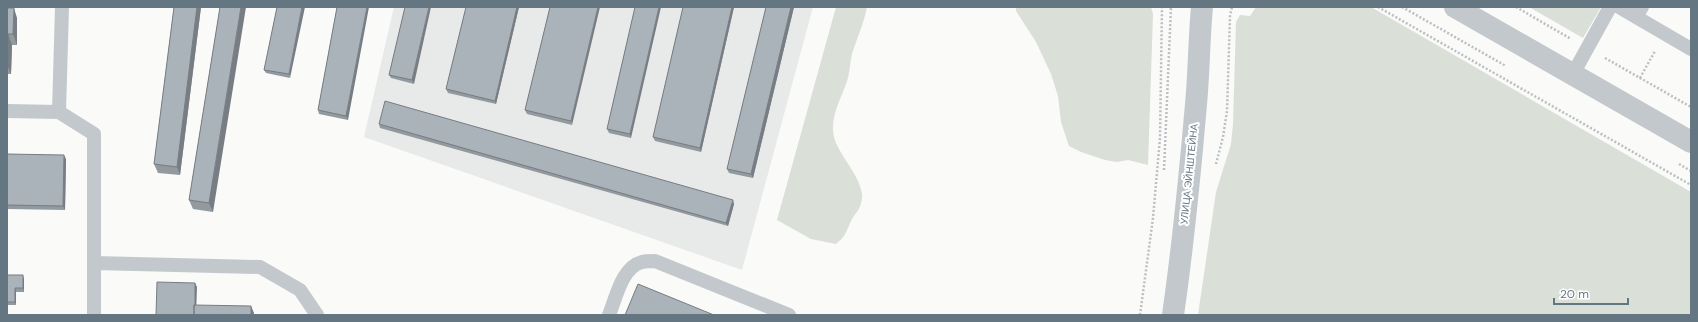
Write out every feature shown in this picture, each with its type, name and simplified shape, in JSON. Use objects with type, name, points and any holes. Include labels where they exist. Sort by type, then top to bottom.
[{"type":"street","points":[[1191,7],[1199,32]]},
{"type":"street","points":[[1199,32],[1202,7]]},
{"type":"street","points":[[1199,32],[1209,7]]},
{"type":"street","points":[[1455,7],[1691,142]]},
{"type":"street","name":"УЛИЦА ЭЙНШТЕЙНА","points":[[1173,315],[1182,250],[1196,103],[1199,32]]},
{"type":"lane","points":[[59,112],[62,7]]},
{"type":"lane","points":[[1573,74],[1610,7]]},
{"type":"lane","points":[[1619,7],[1639,12],[1662,38],[1691,49]]},
{"type":"lane","points":[[7,111],[59,112],[94,134],[94,315]]},
{"type":"lane","points":[[609,315],[625,275],[633,266],[642,262],[655,261],[789,315]]},
{"type":"lane","points":[[94,263],[260,267],[300,290],[317,315]]},
{"type":"path","points":[[1140,315],[1153,218],[1160,138],[1162,7]]},
{"type":"path","points":[[1164,171],[1171,7]]},
{"type":"path","points":[[1378,7],[1691,185]]},
{"type":"path","points":[[1640,78],[1662,38]]},
{"type":"shaded area","points":[[394,7],[813,7],[742,270],[364,137]]},
{"type":"shaded area","points":[[836,7],[867,7],[852,54],[846,85],[837,106],[833,121],[834,137],[837,145],[857,179],[862,195],[859,209],[844,235],[836,244],[811,239],[777,220]]},
{"type":"shaded area","points":[[1016,7],[1151,7],[1153,14],[1148,165],[1128,160],[1117,162],[1105,160],[1081,152],[1069,146],[1061,122],[1058,96],[1051,74],[1036,42],[1016,11]]},
{"type":"shaded area","points":[[1256,7],[1371,7],[1691,192],[1691,315],[1198,315],[1216,192],[1231,144],[1236,22],[1240,15],[1250,16]]},
{"type":"shaded area","points":[[1529,7],[1601,7],[1583,38]]},
{"type":"building","points":[[174,7],[197,7],[177,167],[154,164]]},
{"type":"building","points":[[220,7],[241,7],[209,203],[189,200]]},
{"type":"building","points":[[277,7],[302,7],[289,74],[264,70]]},
{"type":"building","points":[[337,7],[367,7],[346,116],[318,110]]},
{"type":"building","points":[[405,7],[429,7],[412,80],[389,75]]},
{"type":"building","points":[[466,7],[517,7],[495,101],[446,89]]},
{"type":"building","points":[[550,7],[598,7],[571,121],[525,110]]},
{"type":"building","points":[[635,7],[659,7],[630,134],[607,129]]},
{"type":"building","points":[[683,7],[732,7],[700,148],[653,137]]},
{"type":"building","points":[[766,7],[791,7],[751,174],[727,169]]},
{"type":"building","points":[[7,8],[14,8],[13,34],[8,34],[7,64]]},
{"type":"building","points":[[385,101],[733,200],[726,223],[379,124]]},
{"type":"building","points":[[7,154],[64,155],[63,206],[7,205]]},
{"type":"building","points":[[7,275],[23,275],[23,288],[15,288],[15,302],[7,302]]},
{"type":"building","points":[[157,282],[195,283],[194,315],[156,315]]},
{"type":"building","points":[[638,284],[714,315],[625,315]]},
{"type":"building","points":[[194,305],[251,306],[251,315],[194,315]]}]
